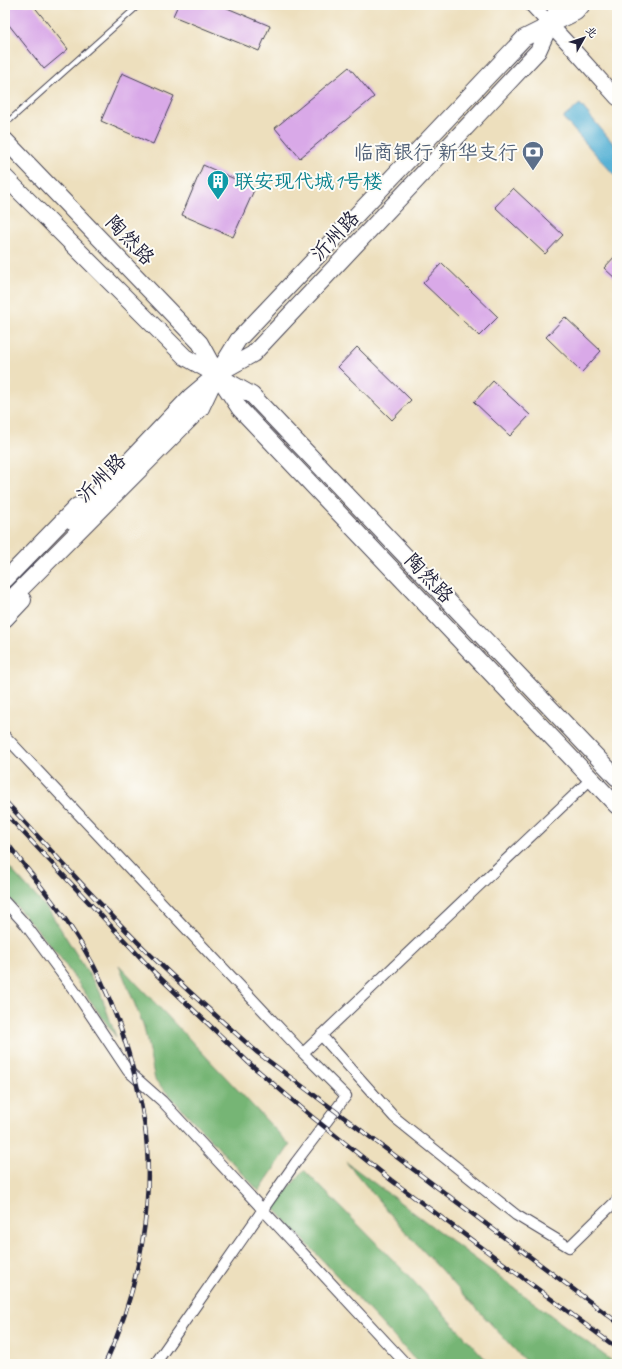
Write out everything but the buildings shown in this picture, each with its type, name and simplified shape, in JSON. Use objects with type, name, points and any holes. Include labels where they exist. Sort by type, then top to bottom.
[{"type":"main road","name":"沂州路","points":[[5,605],[141,459],[191,396],[218,374],[253,354],[538,51],[559,5]]},
{"type":"main road","points":[[550,25],[576,12],[582,5]]},
{"type":"main road","name":"陶然路","points":[[5,140],[200,343],[240,409],[617,806]]},
{"type":"main road","name":"陶然路","points":[[5,177],[185,356],[252,395],[617,778]]},
{"type":"main road","name":"沂州路","points":[[5,592],[141,459]]},
{"type":"main road","points":[[5,580],[118,464],[141,459]]},
{"type":"main road","points":[[5,619],[131,488],[141,459]]},
{"type":"main road","points":[[524,708],[579,754],[576,735]]},
{"type":"street","points":[[532,5],[617,98]]},
{"type":"street","points":[[5,736],[303,1053],[346,1096],[263,1208],[155,1364]]},
{"type":"street","points":[[303,1053],[591,779]]},
{"type":"street","points":[[5,902],[25,924],[76,993],[128,1071],[162,1101],[263,1208],[406,1364]]},
{"type":"street","points":[[321,1035],[394,1117],[516,1215],[569,1247],[617,1200]]},
{"type":"lane","points":[[5,122],[11,119],[139,5]]},
{"type":"green space","points":[[5,863],[50,912],[100,992],[116,1037],[57,953],[5,893]]},
{"type":"green space","points":[[119,965],[290,1145],[259,1191],[155,1080],[144,1027]]},
{"type":"green space","points":[[346,1162],[616,1364],[528,1364],[403,1229]]},
{"type":"green space","points":[[304,1170],[405,1272],[490,1364],[419,1364],[273,1207]]},
{"type":"water","points":[[580,104],[617,148],[617,178],[563,118]]},
{"type":"railway","points":[[5,801],[139,944],[195,997],[258,1053],[617,1322]]},
{"type":"railway","points":[[5,813],[155,973],[249,1063],[311,1116],[391,1180],[617,1348]]},
{"type":"railway","points":[[5,840],[65,919],[94,967],[109,998],[121,1029],[142,1108],[147,1150],[148,1182],[142,1245],[127,1307],[105,1364]]},
{"type":"place","name":"临商银行 新华支行","points":[[533,172]]},
{"type":"place","name":"联安现代城1号楼","points":[[218,200]]}]
